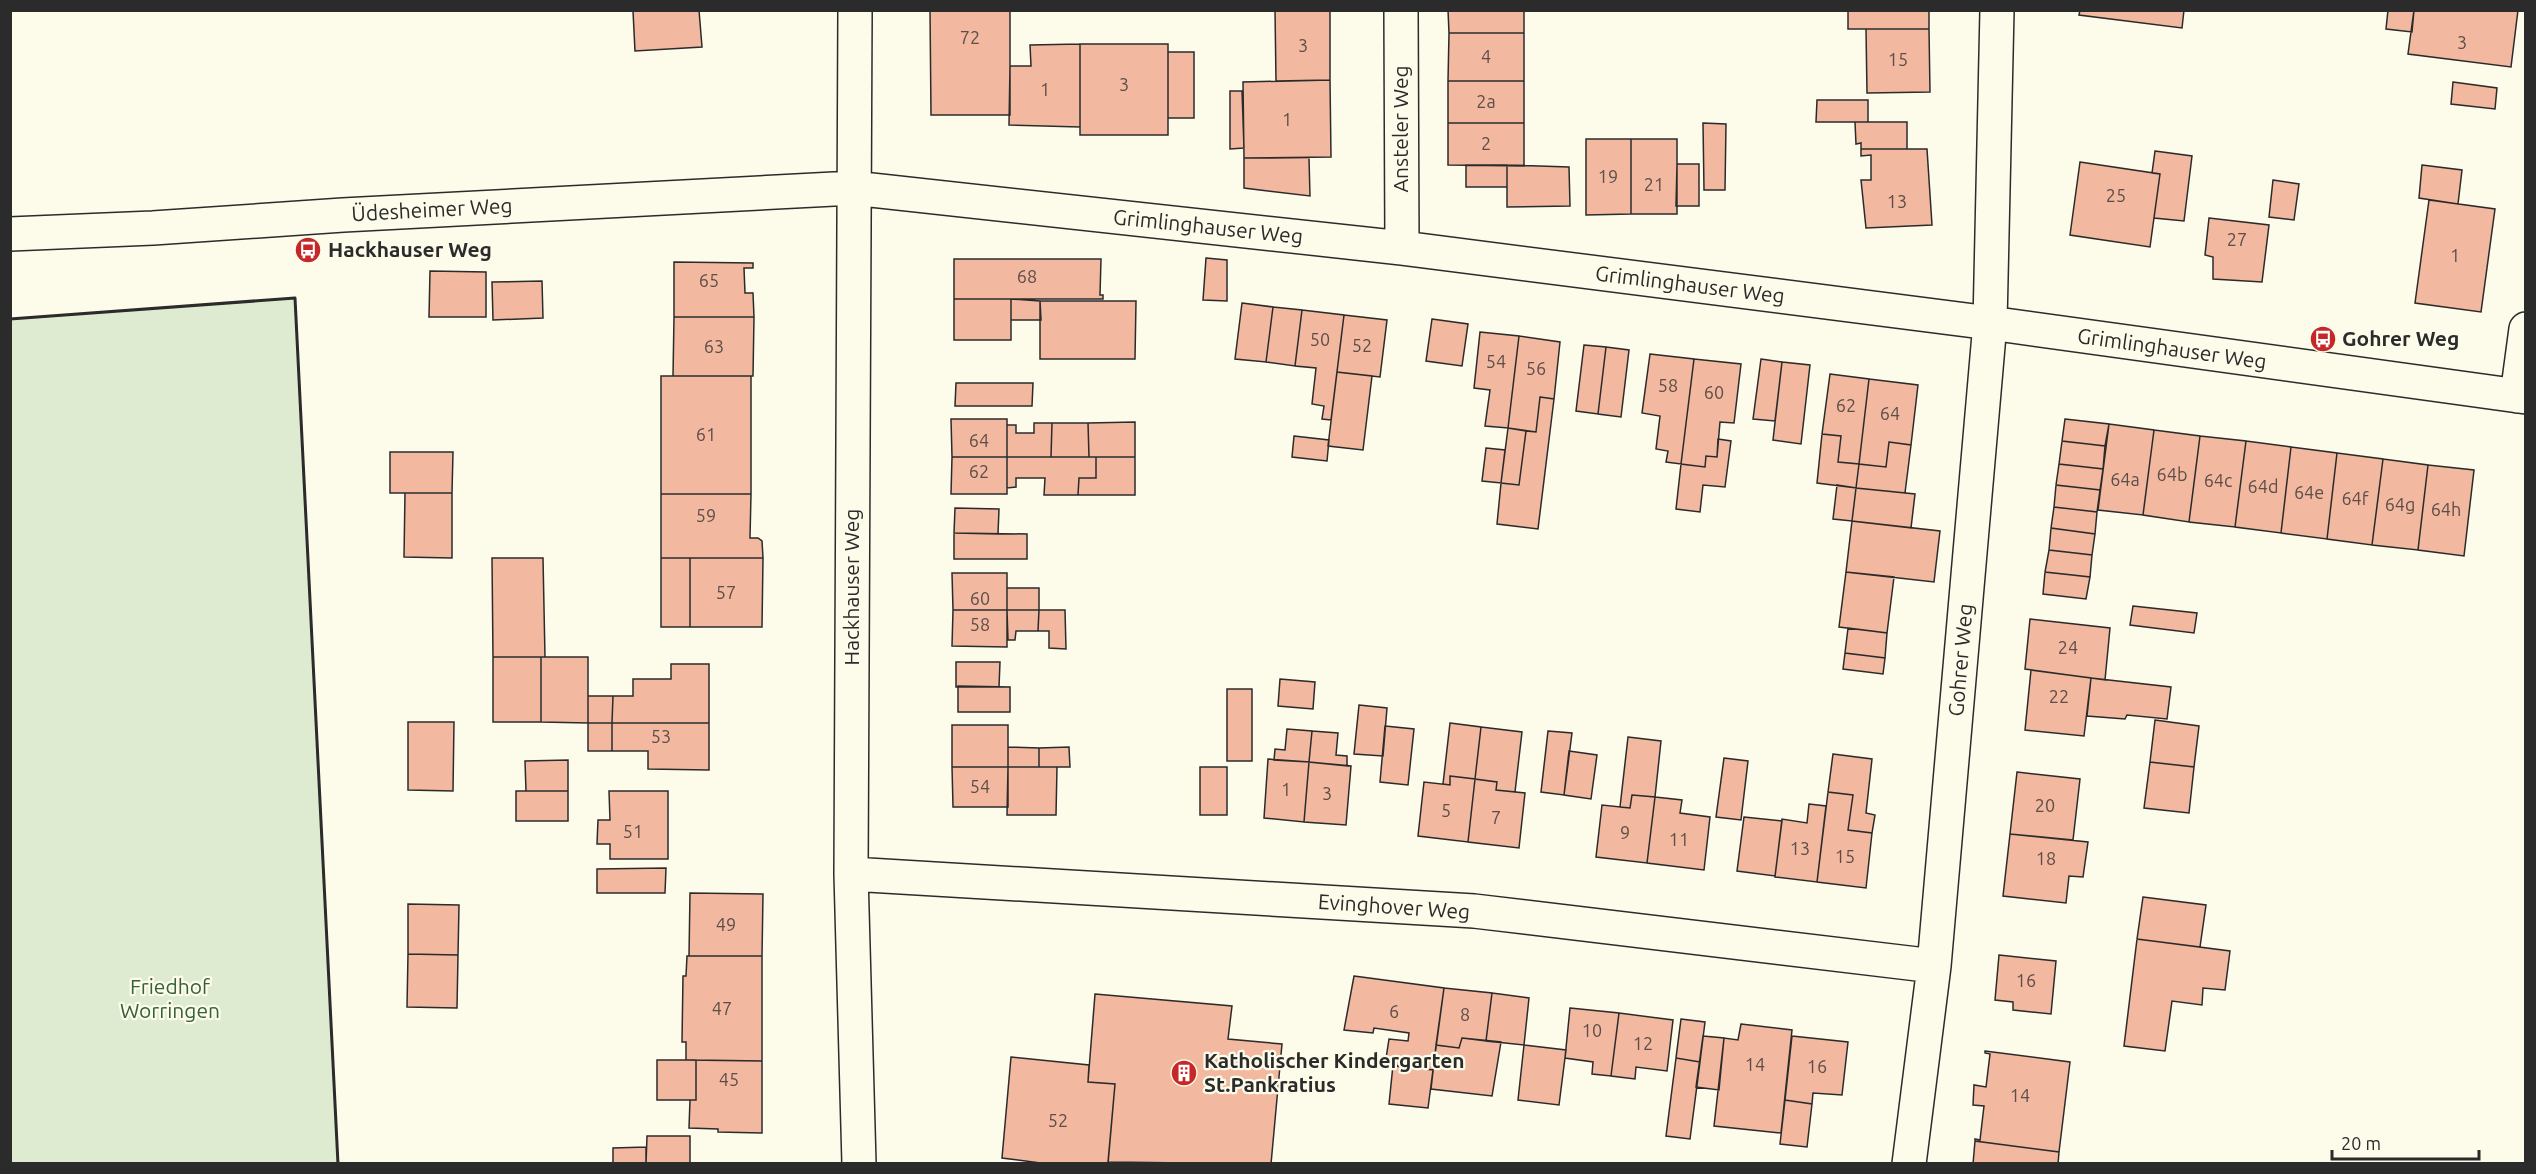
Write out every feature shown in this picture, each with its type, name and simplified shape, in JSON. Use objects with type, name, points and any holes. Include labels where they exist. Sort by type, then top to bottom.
[{"type":"street","name":"Hackhauser Weg","points":[[855,10],[851,874],[860,1164]]},
{"type":"street","name":"Ansteler Weg","points":[[1401,10],[1402,248]]},
{"type":"street","name":"Gohrer Weg","points":[[1909,1164],[1934,966],[1990,323],[1997,10]]},
{"type":"street","name":"Üdesheimer Weg","points":[[10,234],[153,228],[343,215],[853,188]]},
{"type":"street","name":"Grimlinghauser Weg","points":[[853,188],[1402,248],[1990,323],[2521,397]]},
{"type":"street","points":[[2521,397],[2526,329]]},
{"type":"street","name":"Evinghover Weg","points":[[851,874],[1474,911],[1934,966]]},
{"type":"green space","name":"Friedhof Worringen","points":[[295,298],[338,1163],[11,1163],[11,319]]},
{"type":"building","points":[[699,10],[702,47],[635,51],[633,11]]},
{"type":"building","points":[[930,10],[1010,10],[1010,115],[931,115]]},
{"type":"building","points":[[1275,10],[1330,10],[1330,80],[1276,81]]},
{"type":"building","points":[[1448,10],[1524,10],[1524,33],[1449,33]]},
{"type":"building","points":[[1848,10],[1929,10],[1929,29],[1848,29]]},
{"type":"building","points":[[2080,10],[2184,10],[2182,28],[2079,15]]},
{"type":"building","points":[[2388,10],[2414,10],[2412,32],[2386,29]]},
{"type":"building","points":[[2414,10],[2518,10],[2511,67],[2408,54]]},
{"type":"building","points":[[1866,29],[1929,29],[1930,92],[1867,93]]},
{"type":"building","points":[[1449,33],[1524,33],[1524,81],[1448,81]]},
{"type":"building","points":[[1080,44],[1080,127],[1009,125],[1010,66],[1031,66],[1030,45]]},
{"type":"building","points":[[1080,44],[1168,44],[1168,135],[1080,135]]},
{"type":"building","points":[[1168,52],[1194,52],[1194,118],[1168,118]]},
{"type":"building","points":[[1330,80],[1331,157],[1244,158],[1243,82]]},
{"type":"building","points":[[1448,81],[1524,81],[1524,123],[1448,123]]},
{"type":"building","points":[[2453,82],[2497,88],[2495,109],[2451,104]]},
{"type":"building","points":[[1230,91],[1242,91],[1244,148],[1230,149]]},
{"type":"building","points":[[1817,100],[1868,100],[1868,122],[1816,122]]},
{"type":"building","points":[[1855,122],[1907,122],[1907,149],[1861,149],[1861,143],[1856,144]]},
{"type":"building","points":[[1448,123],[1524,123],[1524,166],[1448,165]]},
{"type":"building","points":[[1703,123],[1726,124],[1725,190],[1704,190]]},
{"type":"building","points":[[1586,139],[1631,139],[1631,214],[1586,215]]},
{"type":"building","points":[[1631,139],[1677,139],[1677,214],[1631,214]]},
{"type":"building","points":[[1861,149],[1927,149],[1932,225],[1866,228],[1861,180],[1871,180],[1871,155],[1861,156]]},
{"type":"building","points":[[2155,151],[2192,156],[2184,221],[2154,218],[2160,174],[2152,173]]},
{"type":"building","points":[[1244,158],[1309,158],[1310,196],[1244,188]]},
{"type":"building","points":[[2080,162],[2160,174],[2150,247],[2070,235]]},
{"type":"building","points":[[1677,164],[1699,164],[1699,206],[1676,206]]},
{"type":"building","points":[[1466,165],[1507,165],[1507,187],[1466,187]]},
{"type":"building","points":[[1507,165],[1569,167],[1570,206],[1507,207]]},
{"type":"building","points":[[2422,165],[2462,170],[2458,204],[2419,198]]},
{"type":"building","points":[[2273,180],[2299,184],[2294,220],[2269,217]]},
{"type":"building","points":[[2429,200],[2495,209],[2481,312],[2415,303]]},
{"type":"building","points":[[2209,218],[2269,225],[2262,282],[2213,279],[2213,257],[2205,255]]},
{"type":"building","points":[[1206,258],[1227,260],[1227,301],[1203,300]]},
{"type":"building","points":[[954,259],[1101,259],[1100,295],[1103,295],[1103,299],[954,299]]},
{"type":"building","points":[[674,262],[753,263],[753,268],[744,268],[745,293],[753,293],[754,317],[674,317]]},
{"type":"building","points":[[430,271],[486,272],[486,317],[429,317]]},
{"type":"building","points":[[542,281],[543,318],[493,320],[492,282]]},
{"type":"building","points":[[954,299],[1011,299],[1011,340],[954,340]]},
{"type":"building","points":[[1011,299],[1040,301],[1041,320],[1011,320]]},
{"type":"building","points":[[1040,301],[1136,301],[1135,359],[1040,359]]},
{"type":"building","points":[[1242,303],[1273,307],[1266,362],[1235,359]]},
{"type":"building","points":[[1273,307],[1302,310],[1295,366],[1266,362]]},
{"type":"building","points":[[1302,310],[1344,315],[1331,420],[1322,419],[1324,406],[1312,404],[1316,368],[1295,366]]},
{"type":"building","points":[[1344,315],[1387,320],[1380,377],[1337,372]]},
{"type":"building","points":[[674,317],[754,317],[753,376],[673,376]]},
{"type":"building","points":[[1432,319],[1468,324],[1462,366],[1426,361]]},
{"type":"building","points":[[1480,332],[1519,336],[1508,428],[1485,426],[1490,390],[1474,388]]},
{"type":"building","points":[[1519,336],[1560,342],[1554,399],[1540,397],[1536,432],[1508,428]]},
{"type":"building","points":[[1584,345],[1606,347],[1598,414],[1576,411]]},
{"type":"building","points":[[1606,347],[1629,350],[1621,417],[1598,414]]},
{"type":"building","points":[[1650,354],[1694,359],[1681,464],[1666,462],[1668,451],[1656,449],[1660,416],[1642,413]]},
{"type":"building","points":[[1694,359],[1741,364],[1734,423],[1720,422],[1717,457],[1706,456],[1705,467],[1681,464]]},
{"type":"building","points":[[1761,359],[1782,362],[1775,421],[1753,419]]},
{"type":"building","points":[[1782,362],[1810,365],[1801,444],[1773,440]]},
{"type":"building","points":[[1337,372],[1372,376],[1363,450],[1328,446]]},
{"type":"building","points":[[1830,374],[1869,379],[1859,464],[1838,462],[1841,436],[1822,434]]},
{"type":"building","points":[[661,376],[751,376],[751,494],[661,494]]},
{"type":"building","points":[[1869,379],[1918,385],[1911,445],[1889,442],[1886,467],[1859,464]]},
{"type":"building","points":[[956,383],[1033,383],[1032,406],[955,406]]},
{"type":"building","points":[[1540,397],[1554,399],[1538,529],[1497,524],[1501,483],[1519,485],[1526,431],[1536,432]]},
{"type":"building","points":[[951,419],[1007,419],[1007,457],[952,457]]},
{"type":"building","points":[[2065,419],[2109,424],[2105,446],[2062,441]]},
{"type":"building","points":[[1135,422],[1135,457],[1089,457],[1088,423]]},
{"type":"building","points":[[1034,423],[1052,423],[1051,457],[1007,457],[1007,425],[1016,425],[1016,433],[1034,433]]},
{"type":"building","points":[[1052,423],[1088,423],[1089,457],[1051,457]]},
{"type":"building","points":[[2109,424],[2154,430],[2143,515],[2098,510]]},
{"type":"building","points":[[1508,428],[1526,431],[1519,485],[1501,483]]},
{"type":"building","points":[[2154,430],[2200,436],[2189,522],[2143,515]]},
{"type":"building","points":[[1822,434],[1841,436],[1838,462],[1859,464],[1856,488],[1817,483]]},
{"type":"building","points":[[1294,436],[1329,440],[1327,461],[1292,457]]},
{"type":"building","points":[[2200,436],[2246,441],[2235,527],[2189,522]]},
{"type":"building","points":[[1718,439],[1731,441],[1725,487],[1703,485],[1700,512],[1676,509],[1681,464],[1705,467],[1706,456],[1717,457]]},
{"type":"building","points":[[2062,441],[2105,446],[2103,469],[2059,464]]},
{"type":"building","points":[[2246,441],[2291,447],[2281,533],[2235,527]]},
{"type":"building","points":[[1889,442],[1911,445],[1905,493],[1856,488],[1859,464],[1886,467]]},
{"type":"building","points":[[2291,447],[2337,453],[2327,539],[2281,533]]},
{"type":"building","points":[[1486,448],[1505,450],[1501,483],[1482,481]]},
{"type":"building","points":[[390,452],[453,452],[452,493],[390,493]]},
{"type":"building","points":[[2337,453],[2383,459],[2372,545],[2327,539]]},
{"type":"building","points":[[952,457],[1007,457],[1007,494],[951,494]]},
{"type":"building","points":[[1007,457],[1096,457],[1096,478],[1079,478],[1078,495],[1044,495],[1045,478],[1016,478],[1016,487],[1007,488]]},
{"type":"building","points":[[1096,457],[1135,457],[1135,495],[1078,495],[1079,478],[1096,478]]},
{"type":"building","points":[[2383,459],[2428,465],[2418,550],[2372,545]]},
{"type":"building","points":[[2059,464],[2103,469],[2100,490],[2056,485]]},
{"type":"building","points":[[2428,465],[2474,470],[2464,556],[2418,550]]},
{"type":"building","points":[[1837,485],[1856,488],[1852,521],[1833,519]]},
{"type":"building","points":[[2056,485],[2100,490],[2097,512],[2054,507]]},
{"type":"building","points":[[1856,488],[1915,494],[1911,528],[1852,521]]},
{"type":"building","points":[[405,493],[452,493],[452,558],[404,557]]},
{"type":"building","points":[[661,494],[751,494],[750,538],[758,538],[762,541],[763,558],[661,558]]},
{"type":"building","points":[[2054,507],[2097,512],[2095,534],[2051,528]]},
{"type":"building","points":[[955,508],[999,509],[998,534],[954,533]]},
{"type":"building","points":[[1852,521],[1940,531],[1934,582],[1846,572]]},
{"type":"building","points":[[2051,528],[2095,534],[2092,555],[2049,550]]},
{"type":"building","points":[[954,533],[1027,534],[1027,559],[954,559]]},
{"type":"building","points":[[2049,550],[2092,555],[2090,577],[2045,572]]},
{"type":"building","points":[[492,558],[543,558],[545,657],[493,657]]},
{"type":"building","points":[[661,558],[690,558],[690,627],[661,627]]},
{"type":"building","points":[[690,558],[763,558],[762,627],[690,627]]},
{"type":"building","points":[[1846,572],[1894,577],[1887,633],[1839,627]]},
{"type":"building","points":[[2045,572],[2090,577],[2086,599],[2043,594]]},
{"type":"building","points":[[952,573],[1007,573],[1007,610],[953,610]]},
{"type":"building","points":[[1007,588],[1039,588],[1039,610],[1007,610]]},
{"type":"building","points":[[2133,606],[2197,613],[2194,633],[2130,625]]},
{"type":"building","points":[[953,610],[1007,610],[1007,647],[952,646]]},
{"type":"building","points":[[1007,610],[1039,610],[1038,631],[1016,631],[1015,640],[1008,640]]},
{"type":"building","points":[[1039,610],[1065,610],[1066,649],[1049,648],[1049,631],[1038,631]]},
{"type":"building","points":[[2030,619],[2110,628],[2105,680],[2025,669]]},
{"type":"building","points":[[1848,628],[1887,633],[1885,658],[1845,653]]},
{"type":"building","points":[[1845,653],[1885,658],[1883,674],[1843,669]]},
{"type":"building","points":[[493,657],[541,657],[541,722],[493,722]]},
{"type":"building","points":[[541,657],[588,657],[588,723],[541,722]]},
{"type":"building","points":[[956,662],[1000,662],[999,687],[956,687]]},
{"type":"building","points":[[671,664],[709,664],[709,723],[612,723],[613,696],[633,696],[633,679],[671,679]]},
{"type":"building","points":[[2031,670],[2091,678],[2084,736],[2025,730]]},
{"type":"building","points":[[2091,678],[2171,687],[2167,719],[2127,715],[2125,719],[2087,716]]},
{"type":"building","points":[[1280,679],[1315,682],[1313,709],[1278,706]]},
{"type":"building","points":[[958,686],[1010,687],[1010,712],[958,712]]},
{"type":"building","points":[[1227,689],[1252,689],[1252,761],[1227,761]]},
{"type":"building","points":[[588,696],[613,696],[612,723],[588,723]]},
{"type":"building","points":[[1359,705],[1387,708],[1383,756],[1354,754]]},
{"type":"building","points":[[2155,720],[2199,726],[2194,767],[2150,762]]},
{"type":"building","points":[[408,722],[454,722],[453,791],[408,790]]},
{"type":"building","points":[[588,723],[612,723],[612,751],[588,751]]},
{"type":"building","points":[[612,723],[709,723],[709,770],[648,769],[648,751],[612,751]]},
{"type":"building","points":[[1450,723],[1481,727],[1475,779],[1450,776],[1450,785],[1443,784]]},
{"type":"building","points":[[952,725],[1008,725],[1008,767],[952,767]]},
{"type":"building","points":[[1385,726],[1414,729],[1408,785],[1380,782]]},
{"type":"building","points":[[1481,727],[1522,732],[1515,792],[1496,790],[1497,782],[1475,779]]},
{"type":"building","points":[[1287,729],[1312,731],[1309,762],[1274,760],[1275,749],[1285,750]]},
{"type":"building","points":[[1312,731],[1338,733],[1336,755],[1347,756],[1347,766],[1309,762]]},
{"type":"building","points":[[1548,731],[1572,733],[1564,795],[1541,792]]},
{"type":"building","points":[[1628,737],[1661,741],[1655,797],[1632,795],[1630,808],[1620,807]]},
{"type":"building","points":[[1008,747],[1039,748],[1039,767],[1008,767]]},
{"type":"building","points":[[1069,747],[1070,767],[1039,767],[1039,748]]},
{"type":"building","points":[[1569,751],[1597,755],[1591,799],[1564,795]]},
{"type":"building","points":[[1833,754],[1872,759],[1866,813],[1875,815],[1872,833],[1848,830],[1853,795],[1828,792]]},
{"type":"building","points":[[1724,758],[1748,761],[1741,820],[1716,817]]},
{"type":"building","points":[[1268,759],[1309,762],[1304,822],[1264,818]]},
{"type":"building","points":[[568,760],[568,791],[526,791],[525,761]]},
{"type":"building","points":[[1309,762],[1351,766],[1346,825],[1304,822]]},
{"type":"building","points":[[2150,762],[2194,767],[2189,813],[2144,808]]},
{"type":"building","points":[[952,767],[1008,767],[1008,807],[953,807]]},
{"type":"building","points":[[1008,767],[1057,767],[1056,815],[1007,815]]},
{"type":"building","points":[[1200,767],[1227,767],[1227,815],[1200,815]]},
{"type":"building","points":[[2017,772],[2080,779],[2073,840],[2010,834]]},
{"type":"building","points":[[1450,776],[1475,779],[1468,842],[1418,836],[1424,782],[1450,785]]},
{"type":"building","points":[[1475,779],[1497,782],[1496,790],[1525,793],[1519,848],[1468,842]]},
{"type":"building","points":[[516,791],[568,791],[568,821],[516,821]]},
{"type":"building","points":[[609,791],[668,791],[668,859],[610,859],[610,844],[597,844],[598,820],[610,820]]},
{"type":"building","points":[[1828,792],[1853,795],[1848,830],[1872,833],[1866,888],[1817,882]]},
{"type":"building","points":[[1632,795],[1655,797],[1647,863],[1596,857],[1602,805],[1630,808]]},
{"type":"building","points":[[1655,797],[1682,800],[1680,813],[1710,817],[1704,870],[1647,863]]},
{"type":"building","points":[[1809,804],[1826,806],[1817,882],[1775,877],[1782,819],[1807,823]]},
{"type":"building","points":[[1744,817],[1782,821],[1775,876],[1737,871]]},
{"type":"building","points":[[2010,834],[2088,842],[2083,877],[2069,876],[2066,903],[2003,896]]},
{"type":"building","points":[[666,868],[665,893],[597,893],[597,869]]},
{"type":"building","points":[[690,893],[763,894],[762,956],[689,956]]},
{"type":"building","points":[[2143,897],[2206,905],[2200,947],[2137,939]]},
{"type":"building","points":[[408,904],[459,905],[458,955],[408,954]]},
{"type":"building","points":[[2137,939],[2230,951],[2225,990],[2203,988],[2202,1005],[2172,1001],[2165,1051],[2124,1046]]},
{"type":"building","points":[[408,954],[458,955],[457,1008],[407,1007]]},
{"type":"building","points":[[1999,955],[2056,961],[2051,1014],[2013,1010],[2013,1002],[1995,1000]]},
{"type":"building","points":[[687,956],[762,956],[762,1061],[686,1060],[686,1042],[682,1042],[683,976],[686,976]]},
{"type":"building","points":[[1354,976],[1444,988],[1433,1070],[1385,1065],[1389,1039],[1408,1041],[1409,1033],[1374,1028],[1373,1033],[1344,1030]]},
{"type":"building","points":[[1444,988],[1492,993],[1486,1041],[1462,1038],[1459,1048],[1436,1045]]},
{"type":"building","points":[[1492,993],[1529,998],[1524,1045],[1486,1041]]},
{"type":"building","name":"Katholischer Kindergarten St.Pankratius","points":[[1095,994],[1232,1006],[1228,1039],[1282,1044],[1271,1164],[1108,1162],[1115,1084],[1088,1082]]},
{"type":"building","points":[[1570,1008],[1619,1013],[1611,1076],[1592,1074],[1593,1062],[1565,1058]]},
{"type":"building","points":[[1619,1013],[1673,1020],[1667,1071],[1636,1067],[1635,1079],[1611,1076]]},
{"type":"building","points":[[1681,1019],[1705,1022],[1700,1062],[1676,1058]]},
{"type":"building","points":[[1741,1024],[1792,1030],[1781,1133],[1714,1126],[1724,1038],[1738,1040]]},
{"type":"building","points":[[1703,1036],[1724,1038],[1719,1090],[1696,1087]]},
{"type":"building","points":[[1792,1036],[1848,1042],[1842,1095],[1813,1093],[1812,1104],[1785,1100]]},
{"type":"building","points":[[1462,1038],[1501,1042],[1492,1096],[1431,1089],[1436,1045],[1459,1048]]},
{"type":"building","points":[[1524,1045],[1566,1050],[1559,1105],[1518,1100]]},
{"type":"building","points":[[1985,1051],[2070,1062],[2059,1152],[1975,1141],[1975,1139],[1980,1140],[1984,1106],[1973,1105],[1974,1085],[1986,1087],[1990,1054]]},
{"type":"building","points":[[1011,1057],[1089,1065],[1088,1082],[1115,1084],[1108,1164],[1048,1164],[1002,1158]]},
{"type":"building","points":[[1676,1058],[1700,1062],[1690,1139],[1666,1136]]},
{"type":"building","points":[[657,1060],[696,1060],[696,1100],[657,1100]]},
{"type":"building","points":[[696,1060],[762,1061],[762,1133],[718,1132],[718,1129],[689,1128],[690,1100],[696,1100]]},
{"type":"building","points":[[1393,1065],[1433,1070],[1428,1108],[1389,1104]]},
{"type":"building","points":[[1785,1100],[1812,1104],[1807,1147],[1780,1144]]},
{"type":"building","points":[[647,1136],[690,1136],[690,1164],[646,1164]]},
{"type":"building","points":[[1975,1141],[2059,1152],[2058,1164],[1973,1164]]},
{"type":"building","points":[[646,1147],[646,1164],[613,1164],[613,1148]]},
{"type":"wall","points":[[10,319],[295,298],[338,1164]]},
{"type":"place","name":"Hackhauser Weg","points":[[308,250]]},
{"type":"place","name":"Gohrer Weg","points":[[2323,339]]},
{"type":"place","name":"Katholischer Kindergarten St.Pankratius","points":[[1184,1073]]}]
